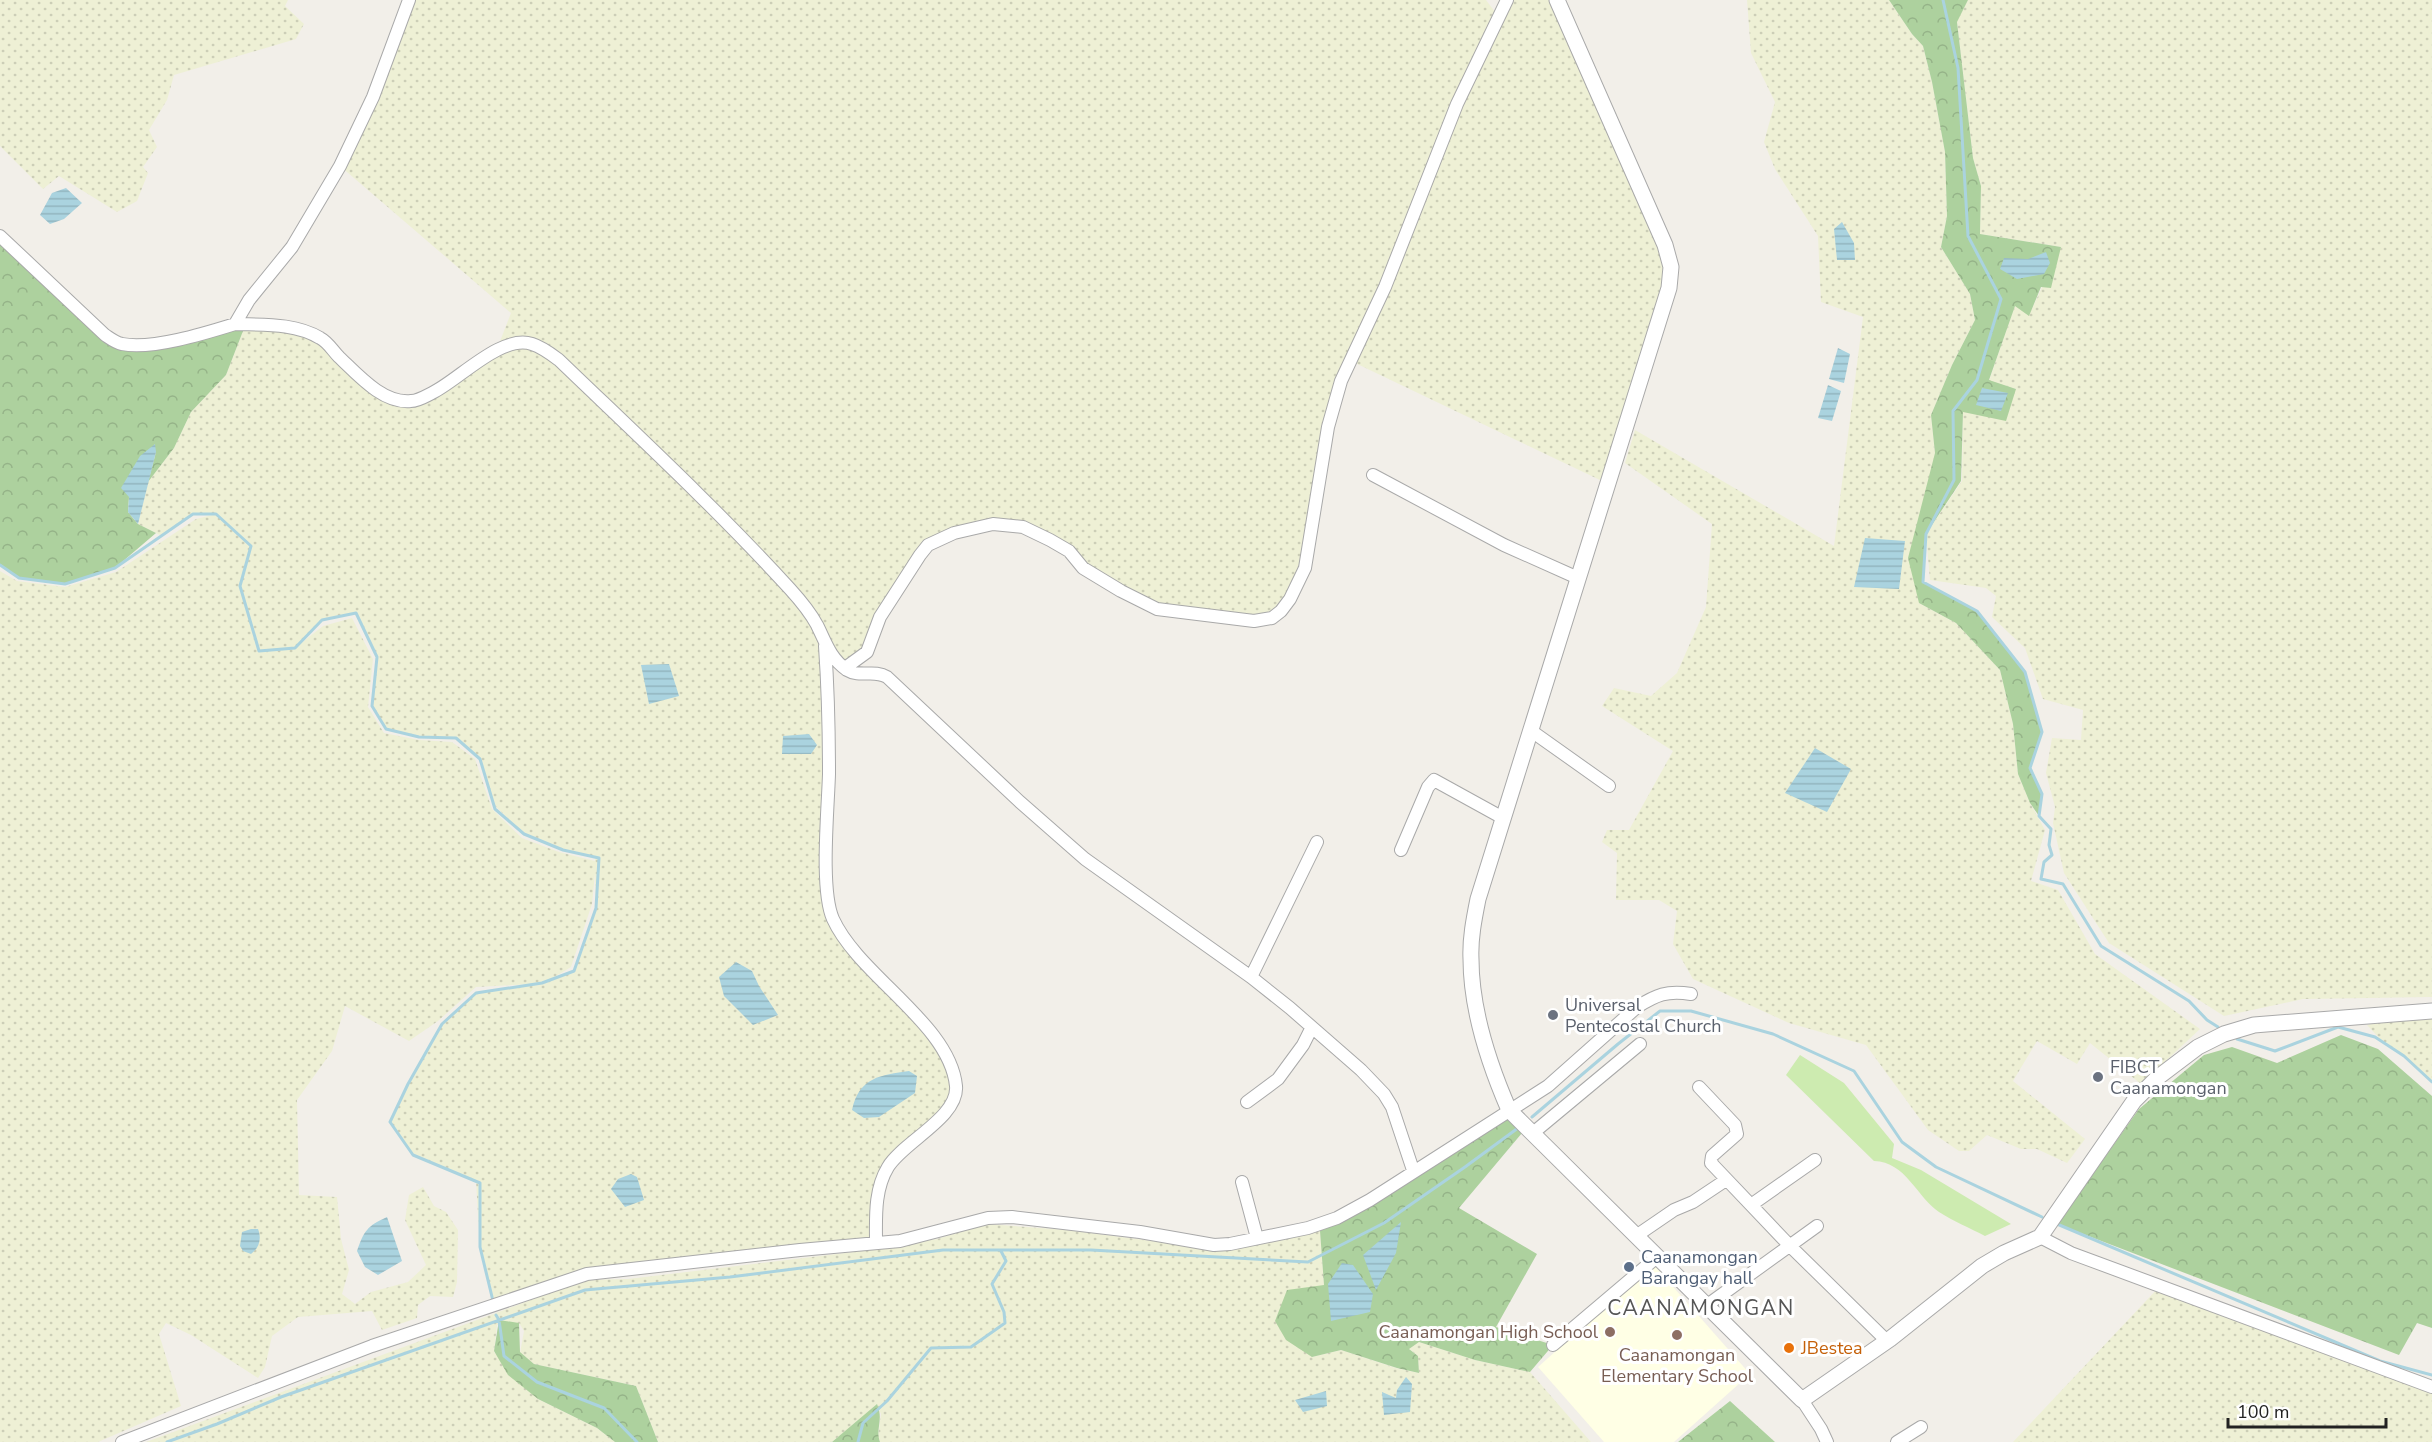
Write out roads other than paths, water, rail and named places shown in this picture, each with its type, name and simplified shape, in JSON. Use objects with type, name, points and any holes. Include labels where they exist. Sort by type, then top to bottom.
[{"type":"street","points":[[235,324],[249,300],[292,247],[340,166],[373,97],[409,0]]},
{"type":"street","points":[[845,668],[867,652],[880,617],[928,545],[954,533],[984,525],[1011,525],[1050,540],[1069,551],[1083,568],[1157,609],[1254,621],[1272,618],[1281,611],[1290,599],[1305,568],[1328,427],[1336,393],[1385,287],[1457,104],[1507,0]]},
{"type":"street","points":[[1557,0],[1662,236],[1671,267],[1669,288],[1478,899],[1472,933],[1471,958],[1477,1008],[1489,1057],[1509,1110],[1802,1400],[1827,1442]]},
{"type":"street","points":[[0,236],[105,335],[120,344],[139,346],[198,335],[235,324],[299,328],[322,339],[374,388],[396,401],[412,402],[446,386],[497,349],[513,343],[530,343],[559,360],[737,531],[803,604],[817,625],[825,646],[828,699],[827,858],[830,908],[842,935],[939,1044],[952,1066],[956,1085],[956,1094],[949,1109],[897,1155],[888,1168],[877,1202],[876,1243]]},
{"type":"street","points":[[1374,476],[1504,544],[1578,578]]},
{"type":"street","points":[[825,646],[845,668],[855,674],[878,673],[887,677],[1020,802],[1085,859],[1251,977],[1312,1027],[1384,1094],[1399,1123],[1413,1170]]},
{"type":"street","points":[[1530,730],[1609,786]]},
{"type":"street","points":[[1401,850],[1428,787],[1434,780],[1503,818]]},
{"type":"street","points":[[1251,977],[1317,842]]},
{"type":"street","points":[[122,1442],[372,1346],[587,1274],[876,1243],[925,1236],[988,1218],[1012,1217],[1140,1232],[1214,1245],[1230,1244],[1308,1228],[1337,1218],[1370,1200],[1413,1170],[1454,1147],[1561,1075],[1637,1007],[1653,997],[1674,991],[1690,994]]},
{"type":"street","points":[[1802,1400],[1887,1341],[1982,1266],[2004,1252],[2040,1237],[2134,1101],[2164,1072],[2198,1047],[2224,1034],[2254,1025],[2432,1011]]},
{"type":"street","points":[[1247,1102],[1278,1080],[1303,1045],[1312,1027]]},
{"type":"street","points":[[1533,1133],[1640,1044]]},
{"type":"street","points":[[1699,1087],[1735,1125],[1737,1130],[1737,1134],[1710,1160],[1790,1246],[1887,1341]]},
{"type":"street","points":[[1751,1205],[1815,1160]]},
{"type":"street","points":[[1636,1236],[1674,1210],[1694,1202],[1726,1179]]},
{"type":"street","points":[[1242,1182],[1257,1238]]},
{"type":"street","points":[[1706,1306],[1817,1226]]},
{"type":"street","points":[[2040,1237],[2071,1253],[2432,1387]]},
{"type":"street","points":[[1553,1345],[1657,1257]]},
{"type":"street","points":[[1897,1442],[1921,1427]]},
{"type":"water","points":[[66,188],[82,203],[64,219],[50,224],[40,215],[52,193]]},
{"type":"water","points":[[1842,222],[1854,243],[1855,260],[1837,260],[1834,229]]},
{"type":"water","points":[[2046,252],[2050,263],[2044,274],[2017,279],[2000,269],[2004,258],[2028,259]]},
{"type":"water","points":[[1838,348],[1850,354],[1844,383],[1829,379]]},
{"type":"water","points":[[1828,385],[1841,391],[1832,421],[1818,418]]},
{"type":"water","points":[[1982,388],[2008,393],[2001,411],[1976,405]]},
{"type":"water","points":[[155,444],[156,452],[138,524],[128,512],[129,497],[121,488],[140,456]]},
{"type":"water","points":[[1865,538],[1905,541],[1899,589],[1854,587]]},
{"type":"water","points":[[669,664],[679,696],[649,704],[641,665]]},
{"type":"water","points":[[809,734],[817,745],[811,754],[782,754],[783,736]]},
{"type":"water","points":[[1815,748],[1851,769],[1827,812],[1785,793]]},
{"type":"water","points":[[736,962],[752,971],[778,1015],[753,1025],[724,996],[719,977]]},
{"type":"water","points":[[909,1071],[917,1076],[915,1093],[879,1117],[864,1118],[852,1110],[855,1099],[866,1084],[881,1076]]},
{"type":"water","points":[[631,1174],[637,1177],[644,1200],[625,1207],[611,1189],[618,1179]]},
{"type":"water","points":[[387,1217],[402,1261],[378,1275],[365,1267],[357,1251],[367,1230]]},
{"type":"water","points":[[1401,1222],[1396,1253],[1376,1290],[1363,1255]]},
{"type":"water","points":[[258,1229],[260,1240],[251,1254],[243,1251],[240,1246],[242,1232]]},
{"type":"water","points":[[1342,1263],[1353,1265],[1373,1294],[1370,1312],[1331,1321],[1328,1284]]},
{"type":"water","points":[[1406,1377],[1412,1384],[1410,1412],[1384,1415],[1382,1392],[1396,1398],[1397,1390]]},
{"type":"water","points":[[1326,1391],[1327,1406],[1303,1412],[1295,1400]]},
{"type":"waterway","points":[[1943,0],[1958,68],[1968,236],[2001,299],[1977,380],[1953,411],[1954,480],[1926,534],[1923,582],[1977,611],[2025,672],[2042,732],[2030,768],[2042,794],[2039,816],[2051,829],[2049,845],[2052,855],[2044,862],[2041,879],[2063,884],[2101,946],[2189,1001],[2207,1020],[2218,1027]]},
{"type":"waterway","points":[[0,565],[19,578],[65,584],[115,568],[193,514],[216,514],[251,546],[240,586],[259,651],[295,648],[322,620],[356,613],[377,657],[372,706],[386,729],[419,737],[456,738],[480,759],[495,809],[524,834],[563,850],[599,858],[596,908],[574,971],[542,983],[476,993],[442,1024],[408,1084],[390,1122],[413,1155],[480,1183],[480,1247],[493,1301]]},
{"type":"waterway","points":[[1532,1117],[1660,1011],[1691,1011],[1773,1034],[1854,1071],[1902,1142],[1936,1167],[2042,1217]]},
{"type":"waterway","points":[[2237,1039],[2275,1051],[2338,1027],[2375,1037],[2404,1056],[2432,1082]]},
{"type":"waterway","points":[[167,1442],[281,1397],[585,1290],[730,1277],[943,1250],[1091,1250],[1308,1262],[1384,1223],[1518,1128]]},
{"type":"waterway","points":[[2057,1224],[2380,1361],[2432,1375]]},
{"type":"waterway","points":[[858,1442],[863,1423],[887,1401],[931,1348],[971,1347],[1005,1323],[1004,1312],[992,1284],[1006,1261],[1001,1251]]},
{"type":"waterway","points":[[496,1315],[499,1320],[504,1356],[537,1382],[604,1408],[637,1442]]},
{"type":"place","name":"Universal Pentecostal Church","points":[[1553,1015]]},
{"type":"place","name":"FIBCT Caanamongan","points":[[2098,1077]]},
{"type":"place","name":"Caanamongan Barangay hall","points":[[1629,1267]]},
{"type":"place","name":"Caanamongan High School","points":[[1610,1332]]},
{"type":"place","name":"Caanamongan Elementary School","points":[[1677,1335]]},
{"type":"place","name":"JBestea","points":[[1789,1348]]},
{"type":"district","name":"CAANAMONGAN","points":[[1701,1308]]}]
